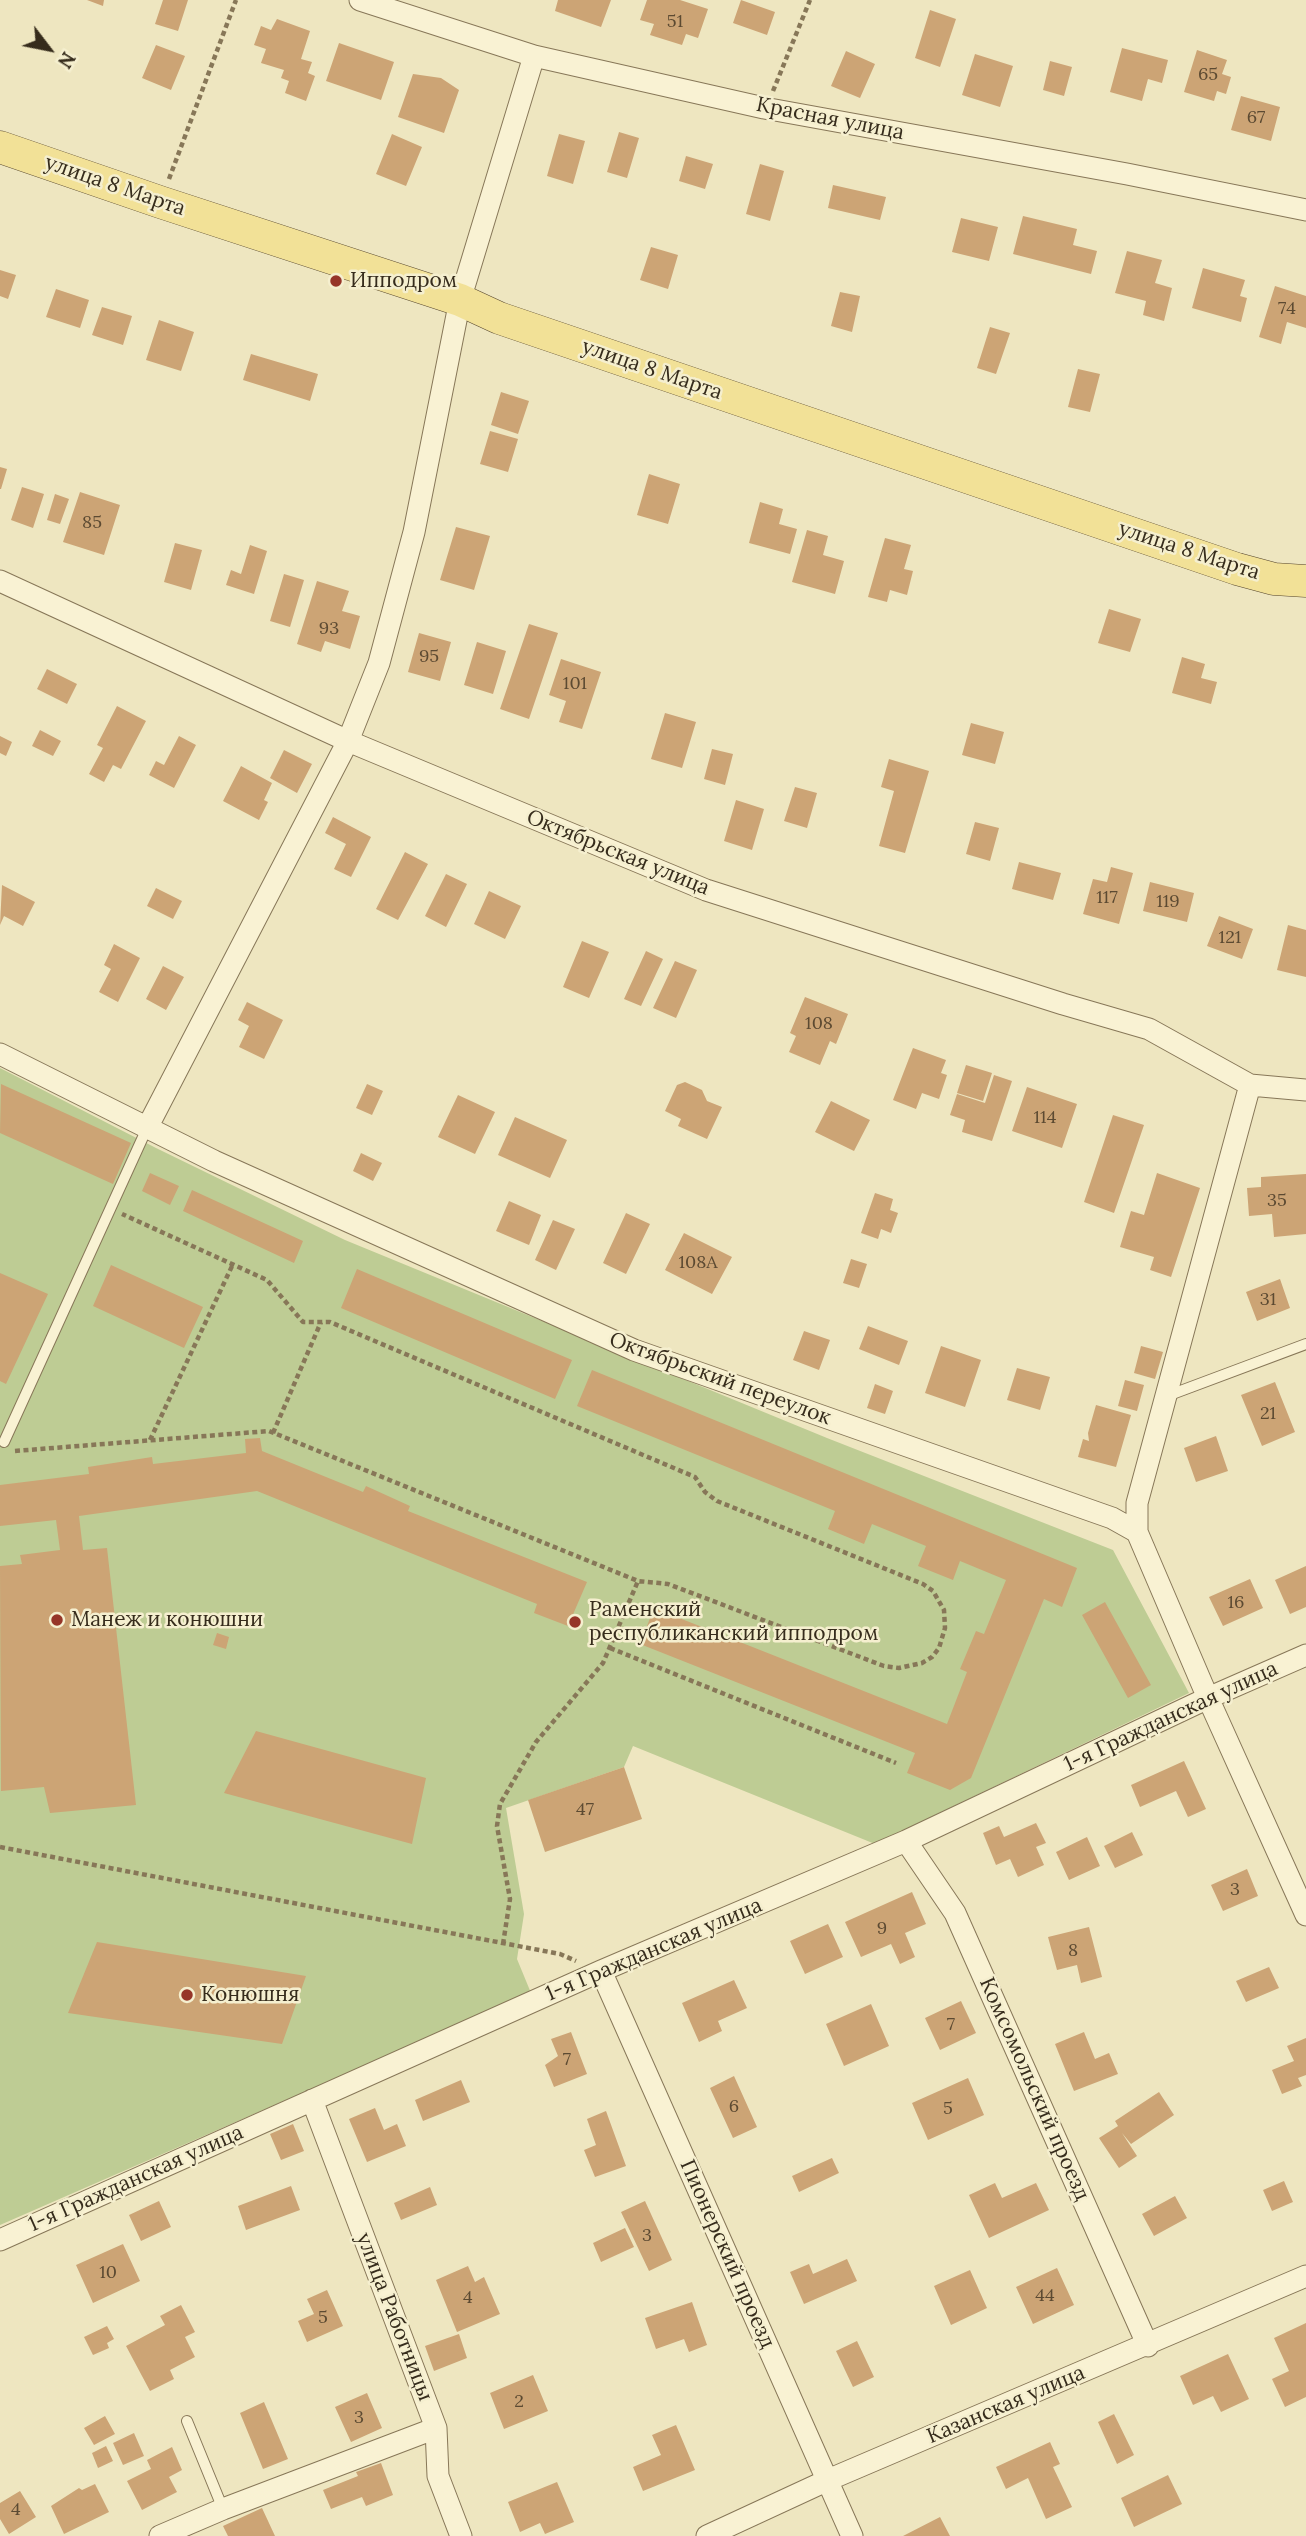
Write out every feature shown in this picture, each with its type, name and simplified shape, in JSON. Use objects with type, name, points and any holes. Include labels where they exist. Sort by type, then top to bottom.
[{"type":"main road","name":"улица 8 Марта","points":[[0,147],[460,300],[512,323],[1237,569],[1274,579],[1306,581]]},
{"type":"street","name":"Красная улица","points":[[360,0],[534,56],[764,107],[1306,210]]},
{"type":"street","points":[[148,1126],[348,741],[379,663],[414,532],[460,300],[534,56]]},
{"type":"street","name":"Октябрьская улица","points":[[0,581],[348,741],[706,890],[1149,1029],[1250,1085]]},
{"type":"street","name":"Октябрьский переулок","points":[[0,1054],[214,1161],[634,1350],[1112,1518],[1137,1532]]},
{"type":"street","points":[[1306,1090],[1250,1085],[1137,1503],[1137,1532],[1306,1915]]},
{"type":"street","name":"1-я Гражданская улица","points":[[0,2240],[601,1971],[906,1841],[1208,1698],[1306,1655]]},
{"type":"street","name":"Комсомольский проезд","points":[[906,1841],[956,1913],[1148,2346]]},
{"type":"street","name":"Пионерский проезд","points":[[601,1971],[852,2536]]},
{"type":"street","name":"улица Работницы","points":[[312,2100],[436,2428],[438,2476],[461,2536]]},
{"type":"street","name":"Казанская улица","points":[[707,2536],[828,2480],[1148,2346],[1306,2276]]},
{"type":"street","points":[[160,2536],[223,2509],[436,2428]]},
{"type":"lane","points":[[4,1442],[148,1126]]},
{"type":"lane","points":[[1164,1397],[1306,1343]]},
{"type":"lane","points":[[187,2421],[223,2509]]},
{"type":"path","points":[[160,202],[236,0]]},
{"type":"path","points":[[764,107],[810,0]]},
{"type":"path","points":[[14,1451],[244,1432],[273,1433],[638,1581],[668,1584],[891,1668],[911,1667],[932,1657],[939,1648],[945,1628],[944,1610],[933,1591],[923,1584],[718,1501],[705,1492],[695,1477],[330,1322],[303,1322],[272,1284],[110,1209]]},
{"type":"path","points":[[150,1440],[233,1264]]},
{"type":"path","points":[[273,1433],[321,1322]]},
{"type":"path","points":[[503,1944],[510,1899],[497,1826],[500,1804],[536,1742],[595,1674],[610,1648],[638,1581]]},
{"type":"path","points":[[610,1648],[896,1763]]},
{"type":"path","points":[[0,1847],[560,1954],[586,1968],[601,1971]]},
{"type":"green space","name":"Раменский республиканский ипподром","points":[[0,1068],[345,1240],[827,1438],[1113,1550],[1189,1693],[875,1844],[633,1746],[624,1767],[506,1808],[524,1914],[517,1959],[531,1993],[0,2225]]},
{"type":"building","points":[[87,0],[104,0],[103,6]]},
{"type":"building","points":[[163,0],[188,0],[178,31],[155,24]]},
{"type":"building","points":[[558,0],[611,0],[601,27],[555,11]]},
{"type":"building","points":[[647,0],[680,0],[708,9],[698,38],[686,34],[682,45],[650,35],[654,24],[640,20]]},
{"type":"building","points":[[741,0],[775,12],[767,35],[733,23]]},
{"type":"building","points":[[930,10],[956,19],[940,67],[915,58]]},
{"type":"building","points":[[277,19],[310,31],[301,59],[312,62],[308,73],[315,76],[306,101],[285,93],[289,81],[281,78],[284,70],[261,63],[266,49],[254,45],[261,26],[271,30]]},
{"type":"building","points":[[339,43],[394,62],[381,100],[326,81]]},
{"type":"building","points":[[156,45],[185,56],[171,90],[142,78]]},
{"type":"building","points":[[1122,48],[1168,60],[1162,83],[1148,79],[1142,101],[1110,92]]},
{"type":"building","points":[[1197,50],[1227,60],[1222,74],[1231,77],[1226,94],[1217,91],[1214,101],[1184,92]]},
{"type":"building","points":[[846,51],[875,64],[860,98],[831,86]]},
{"type":"building","points":[[975,54],[1013,66],[1000,107],[962,95]]},
{"type":"building","points":[[1050,61],[1072,67],[1064,96],[1043,90]]},
{"type":"building","points":[[413,74],[441,78],[459,90],[444,133],[398,117]]},
{"type":"building","points":[[1241,96],[1280,107],[1271,141],[1231,130]]},
{"type":"building","points":[[619,132],[639,138],[627,178],[607,172]]},
{"type":"building","points":[[392,134],[422,147],[406,186],[376,174]]},
{"type":"building","points":[[559,134],[585,141],[573,184],[547,176]]},
{"type":"building","points":[[686,156],[713,164],[705,189],[679,181]]},
{"type":"building","points":[[760,164],[784,171],[770,221],[746,214]]},
{"type":"building","points":[[833,185],[886,197],[880,220],[828,208]]},
{"type":"building","points":[[1023,216],[1077,229],[1073,245],[1097,251],[1091,274],[1013,254]]},
{"type":"building","points":[[961,218],[998,227],[989,261],[952,252]]},
{"type":"building","points":[[651,247],[678,255],[668,289],[640,280]]},
{"type":"building","points":[[1127,251],[1162,260],[1155,283],[1172,288],[1164,321],[1143,315],[1146,301],[1115,293]]},
{"type":"building","points":[[1203,268],[1245,280],[1240,296],[1247,298],[1241,322],[1192,308]]},
{"type":"building","points":[[0,270],[16,275],[8,299],[0,296]]},
{"type":"building","points":[[1275,286],[1306,296],[1306,328],[1287,322],[1281,344],[1259,337]]},
{"type":"building","points":[[56,289],[89,300],[80,328],[46,317]]},
{"type":"building","points":[[840,292],[860,296],[852,332],[831,326]]},
{"type":"building","points":[[102,307],[132,316],[123,345],[92,335]]},
{"type":"building","points":[[159,320],[194,332],[181,371],[146,360]]},
{"type":"building","points":[[990,327],[1010,333],[996,374],[977,368]]},
{"type":"building","points":[[251,354],[318,374],[310,401],[243,380]]},
{"type":"building","points":[[1078,369],[1100,374],[1090,412],[1068,407]]},
{"type":"building","points":[[501,392],[529,401],[518,434],[491,425]]},
{"type":"building","points":[[490,431],[518,439],[508,472],[480,464]]},
{"type":"building","points":[[0,467],[7,469],[1,489],[0,489]]},
{"type":"building","points":[[649,474],[680,484],[668,524],[637,515]]},
{"type":"building","points":[[22,487],[44,494],[33,528],[11,520]]},
{"type":"building","points":[[80,492],[120,505],[104,555],[63,542]]},
{"type":"building","points":[[55,494],[69,499],[60,524],[47,520]]},
{"type":"building","points":[[760,502],[783,509],[779,524],[797,529],[790,554],[749,543]]},
{"type":"building","points":[[456,527],[490,536],[474,590],[440,580]]},
{"type":"building","points":[[807,530],[828,536],[823,555],[844,561],[835,594],[792,582]]},
{"type":"building","points":[[885,538],[911,545],[904,569],[913,571],[907,595],[890,590],[887,602],[868,597]]},
{"type":"building","points":[[175,543],[202,550],[191,590],[164,582]]},
{"type":"building","points":[[250,545],[267,551],[254,594],[226,585],[231,570],[241,574]]},
{"type":"building","points":[[284,574],[304,580],[290,627],[270,621]]},
{"type":"building","points":[[317,581],[349,591],[342,611],[360,616],[350,649],[325,641],[321,652],[297,644]]},
{"type":"building","points":[[1109,609],[1141,619],[1130,652],[1098,643]]},
{"type":"building","points":[[529,624],[558,633],[529,719],[500,709]]},
{"type":"building","points":[[419,633],[451,642],[440,681],[408,672]]},
{"type":"building","points":[[477,642],[506,651],[493,694],[464,685]]},
{"type":"building","points":[[1182,657],[1205,664],[1201,678],[1217,682],[1211,704],[1172,693]]},
{"type":"building","points":[[561,659],[601,672],[582,729],[559,722],[566,701],[549,695]]},
{"type":"building","points":[[47,669],[77,684],[67,704],[37,689]]},
{"type":"building","points":[[117,706],[146,721],[121,769],[113,765],[104,782],[89,774],[103,748],[97,745]]},
{"type":"building","points":[[665,713],[696,722],[682,768],[651,759]]},
{"type":"building","points":[[971,723],[1004,732],[995,764],[962,755]]},
{"type":"building","points":[[40,730],[61,741],[53,756],[32,746]]},
{"type":"building","points":[[0,736],[12,742],[6,756],[0,753]]},
{"type":"building","points":[[179,736],[196,745],[174,788],[149,775],[156,761],[164,765]]},
{"type":"building","points":[[712,749],[733,754],[725,785],[704,779]]},
{"type":"building","points":[[284,750],[312,764],[297,793],[270,778]]},
{"type":"building","points":[[889,759],[929,771],[905,853],[879,846],[894,791],[881,787]]},
{"type":"building","points":[[241,766],[272,783],[264,800],[268,802],[259,820],[223,801]]},
{"type":"building","points":[[795,787],[817,793],[807,828],[784,821]]},
{"type":"building","points":[[736,800],[764,809],[752,850],[724,841]]},
{"type":"building","points":[[333,817],[371,837],[351,877],[334,869],[346,844],[325,833]]},
{"type":"building","points":[[975,822],[999,828],[990,861],[966,854]]},
{"type":"building","points":[[405,852],[428,864],[398,920],[376,909]]},
{"type":"building","points":[[1019,862],[1061,873],[1053,900],[1012,889]]},
{"type":"building","points":[[1111,867],[1133,873],[1119,924],[1083,914],[1093,879],[1107,882]]},
{"type":"building","points":[[446,874],[467,884],[446,927],[425,916]]},
{"type":"building","points":[[1150,882],[1194,893],[1187,922],[1143,911]]},
{"type":"building","points":[[2,885],[35,902],[23,926],[4,916],[0,925]]},
{"type":"building","points":[[156,888],[182,901],[173,919],[147,906]]},
{"type":"building","points":[[489,891],[521,906],[505,939],[474,924]]},
{"type":"building","points":[[1219,916],[1253,929],[1242,959],[1207,946]]},
{"type":"building","points":[[1288,925],[1306,930],[1306,977],[1277,970]]},
{"type":"building","points":[[582,941],[609,952],[589,998],[563,987]]},
{"type":"building","points":[[114,944],[140,958],[118,1002],[99,992],[111,969],[104,965]]},
{"type":"building","points":[[646,951],[663,959],[641,1006],[624,999]]},
{"type":"building","points":[[675,961],[697,970],[676,1018],[653,1008]]},
{"type":"building","points":[[163,966],[184,977],[166,1010],[146,999]]},
{"type":"building","points":[[805,997],[848,1014],[836,1044],[830,1041],[820,1065],[789,1052],[796,1036],[790,1033]]},
{"type":"building","points":[[247,1002],[283,1020],[264,1059],[239,1047],[249,1026],[238,1020]]},
{"type":"building","points":[[913,1048],[946,1060],[941,1073],[947,1075],[939,1099],[922,1093],[916,1109],[893,1100]]},
{"type":"building","points":[[966,1065],[992,1073],[983,1101],[957,1093]]},
{"type":"building","points":[[994,1075],[1012,1081],[992,1141],[962,1132],[965,1120],[950,1115],[957,1094],[985,1103]]},
{"type":"building","points":[[685,1082],[702,1090],[707,1101],[722,1107],[707,1139],[678,1126],[681,1119],[665,1111],[677,1085]]},
{"type":"building","points":[[1,1084],[131,1143],[113,1184],[0,1133]]},
{"type":"building","points":[[367,1084],[383,1091],[372,1115],[356,1108]]},
{"type":"building","points":[[1027,1087],[1077,1104],[1062,1148],[1012,1131]]},
{"type":"building","points":[[458,1095],[495,1112],[475,1154],[438,1137]]},
{"type":"building","points":[[831,1101],[870,1120],[854,1151],[815,1132]]},
{"type":"building","points":[[1113,1115],[1144,1125],[1114,1213],[1084,1202]]},
{"type":"building","points":[[515,1117],[567,1140],[550,1178],[498,1155]]},
{"type":"building","points":[[361,1153],[382,1163],[373,1181],[353,1171]]},
{"type":"building","points":[[150,1173],[179,1186],[170,1205],[142,1191]]},
{"type":"building","points":[[1157,1173],[1200,1188],[1171,1277],[1150,1270],[1154,1257],[1120,1247],[1131,1211],[1144,1215]]},
{"type":"building","points":[[1306,1174],[1306,1234],[1274,1237],[1272,1214],[1249,1216],[1247,1188],[1261,1187],[1261,1177]]},
{"type":"building","points":[[192,1190],[303,1241],[294,1263],[183,1211]]},
{"type":"building","points":[[875,1193],[893,1199],[890,1210],[898,1213],[891,1233],[881,1229],[878,1239],[861,1233]]},
{"type":"building","points":[[509,1201],[541,1215],[529,1245],[496,1231]]},
{"type":"building","points":[[626,1213],[650,1224],[626,1274],[603,1263]]},
{"type":"building","points":[[553,1220],[575,1229],[556,1270],[535,1260]]},
{"type":"building","points":[[684,1233],[732,1257],[712,1294],[665,1270]]},
{"type":"building","points":[[851,1259],[867,1264],[859,1288],[843,1283]]},
{"type":"building","points":[[111,1265],[203,1307],[184,1348],[93,1306]]},
{"type":"building","points":[[357,1269],[572,1360],[555,1399],[341,1308]]},
{"type":"building","points":[[0,1273],[48,1294],[6,1384],[0,1381]]},
{"type":"building","points":[[1280,1279],[1290,1308],[1257,1321],[1246,1292]]},
{"type":"building","points":[[868,1326],[908,1341],[899,1365],[859,1349]]},
{"type":"building","points":[[804,1331],[830,1340],[819,1370],[793,1360]]},
{"type":"building","points":[[941,1346],[981,1360],[965,1407],[925,1393]]},
{"type":"building","points":[[1141,1346],[1163,1352],[1155,1379],[1134,1373]]},
{"type":"building","points":[[1017,1368],[1050,1377],[1040,1410],[1007,1400]]},
{"type":"building","points":[[592,1370],[1077,1568],[1062,1607],[1044,1599],[971,1778],[950,1790],[907,1773],[915,1753],[640,1644],[654,1608],[947,1724],[967,1672],[960,1669],[976,1631],[984,1634],[1006,1580],[960,1561],[953,1580],[918,1566],[926,1546],[872,1524],[864,1544],[828,1529],[835,1511],[577,1406]]},
{"type":"building","points":[[1125,1380],[1144,1385],[1137,1411],[1118,1406]]},
{"type":"building","points":[[1275,1382],[1295,1432],[1262,1446],[1241,1395]]},
{"type":"building","points":[[875,1384],[893,1391],[885,1414],[867,1408]]},
{"type":"building","points":[[1096,1405],[1131,1415],[1116,1467],[1078,1457],[1083,1439],[1089,1441],[1088,1433]]},
{"type":"building","points":[[1216,1436],[1228,1471],[1196,1482],[1184,1448]]},
{"type":"building","name":"Манеж и конюшни","points":[[260,1438],[262,1451],[363,1492],[366,1486],[410,1506],[408,1511],[587,1582],[568,1626],[534,1613],[537,1604],[257,1491],[79,1516],[83,1550],[107,1548],[136,1805],[50,1813],[44,1787],[1,1791],[0,1566],[22,1564],[20,1555],[60,1550],[56,1520],[0,1526],[0,1485],[89,1474],[88,1467],[152,1457],[153,1464],[246,1453],[245,1439]]},
{"type":"building","points":[[1306,1566],[1306,1607],[1290,1614],[1275,1580]]},
{"type":"building","points":[[1250,1579],[1263,1608],[1223,1626],[1209,1597]]},
{"type":"building","points":[[1105,1602],[1151,1685],[1128,1698],[1082,1615]]},
{"type":"building","points":[[217,1633],[229,1637],[226,1649],[213,1645]]},
{"type":"building","points":[[256,1731],[426,1778],[412,1844],[224,1793]]},
{"type":"building","points":[[1184,1761],[1206,1809],[1188,1817],[1176,1791],[1140,1807],[1131,1785]]},
{"type":"building","points":[[624,1767],[642,1819],[545,1852],[528,1800]]},
{"type":"building","points":[[1036,1823],[1046,1843],[1036,1847],[1044,1865],[1018,1877],[1010,1859],[996,1865],[983,1833],[999,1826],[1004,1837]]},
{"type":"building","points":[[1132,1832],[1143,1855],[1115,1868],[1104,1846]]},
{"type":"building","points":[[1087,1837],[1100,1866],[1069,1880],[1056,1852]]},
{"type":"building","points":[[1247,1869],[1258,1896],[1223,1911],[1211,1885]]},
{"type":"building","points":[[912,1892],[926,1924],[905,1933],[915,1957],[900,1964],[891,1944],[861,1957],[845,1922]]},
{"type":"building","points":[[828,1924],[843,1957],[805,1974],[790,1941]]},
{"type":"building","points":[[1089,1927],[1102,1977],[1081,1983],[1077,1965],[1057,1970],[1048,1937]]},
{"type":"building","name":"Конюшня","points":[[97,1942],[306,1976],[282,2044],[68,2013]]},
{"type":"building","points":[[1269,1967],[1279,1988],[1246,2002],[1236,1981]]},
{"type":"building","points":[[734,1980],[747,2008],[718,2021],[722,2031],[699,2042],[682,2003]]},
{"type":"building","points":[[961,2001],[976,2033],[940,2050],[925,2018]]},
{"type":"building","points":[[871,2004],[889,2046],[844,2066],[826,2024]]},
{"type":"building","points":[[571,2032],[587,2074],[554,2087],[545,2065],[558,2056],[551,2039]]},
{"type":"building","points":[[1084,2032],[1095,2059],[1109,2053],[1118,2074],[1074,2091],[1055,2044]]},
{"type":"building","points":[[1306,2038],[1306,2075],[1298,2078],[1302,2086],[1282,2094],[1272,2070],[1294,2061],[1287,2046]]},
{"type":"building","points":[[734,2076],[757,2127],[733,2138],[710,2088]]},
{"type":"building","points":[[968,2078],[984,2115],[928,2140],[912,2103]]},
{"type":"building","points":[[461,2080],[470,2102],[423,2121],[415,2100]]},
{"type":"building","points":[[1159,2092],[1174,2115],[1131,2144],[1122,2133],[1137,2156],[1119,2168],[1099,2138],[1118,2126],[1115,2121]]},
{"type":"building","points":[[375,2108],[384,2130],[397,2124],[406,2146],[367,2162],[349,2119]]},
{"type":"building","points":[[606,2111],[626,2166],[595,2177],[584,2150],[596,2145],[587,2119]]},
{"type":"building","points":[[293,2124],[304,2151],[281,2160],[270,2134]]},
{"type":"building","points":[[832,2158],[839,2173],[799,2192],[792,2176]]},
{"type":"building","points":[[1284,2181],[1293,2202],[1272,2211],[1263,2190]]},
{"type":"building","points":[[995,2183],[1002,2198],[1036,2183],[1049,2210],[989,2238],[969,2195]]},
{"type":"building","points":[[291,2186],[300,2210],[246,2230],[238,2206]]},
{"type":"building","points":[[430,2187],[437,2205],[401,2220],[394,2203]]},
{"type":"building","points":[[1175,2196],[1187,2218],[1154,2236],[1142,2214]]},
{"type":"building","points":[[159,2201],[171,2227],[141,2241],[129,2215]]},
{"type":"building","points":[[645,2201],[672,2260],[649,2271],[621,2212]]},
{"type":"building","points":[[625,2228],[634,2247],[601,2262],[593,2243]]},
{"type":"building","points":[[123,2244],[140,2281],[93,2303],[76,2265]]},
{"type":"building","points":[[847,2259],[857,2281],[804,2304],[790,2272],[809,2264],[813,2274]]},
{"type":"building","points":[[468,2266],[475,2282],[484,2277],[500,2314],[457,2332],[436,2280]]},
{"type":"building","points":[[1057,2268],[1074,2305],[1033,2324],[1016,2287]]},
{"type":"building","points":[[970,2270],[987,2308],[951,2325],[934,2286]]},
{"type":"building","points":[[327,2290],[343,2326],[307,2342],[298,2321],[314,2314],[307,2299]]},
{"type":"building","points":[[692,2302],[707,2345],[689,2352],[684,2339],[656,2349],[645,2318]]},
{"type":"building","points":[[181,2305],[195,2332],[185,2337],[195,2357],[170,2370],[174,2379],[150,2391],[126,2346],[165,2325],[160,2316]]},
{"type":"building","points":[[1306,2323],[1306,2397],[1285,2407],[1272,2379],[1289,2371],[1274,2338]]},
{"type":"building","points":[[107,2326],[114,2339],[107,2343],[109,2348],[93,2355],[84,2337]]},
{"type":"building","points":[[459,2334],[467,2358],[434,2371],[425,2346]]},
{"type":"building","points":[[857,2341],[874,2377],[853,2387],[836,2351]]},
{"type":"building","points":[[1228,2354],[1249,2399],[1221,2412],[1213,2396],[1193,2405],[1180,2376]]},
{"type":"building","points":[[533,2375],[548,2411],[504,2429],[490,2393]]},
{"type":"building","points":[[367,2393],[382,2428],[351,2442],[335,2407]]},
{"type":"building","points":[[264,2402],[288,2459],[263,2469],[240,2413]]},
{"type":"building","points":[[1114,2414],[1134,2455],[1117,2464],[1098,2422]]},
{"type":"building","points":[[105,2416],[115,2434],[94,2445],[84,2428]]},
{"type":"building","points":[[676,2425],[695,2470],[643,2491],[633,2467],[661,2455],[652,2435]]},
{"type":"building","points":[[134,2433],[144,2456],[123,2465],[113,2443]]},
{"type":"building","points":[[1050,2442],[1060,2464],[1053,2467],[1072,2507],[1046,2519],[1028,2478],[1006,2489],[996,2467]]},
{"type":"building","points":[[106,2446],[113,2461],[98,2468],[92,2453]]},
{"type":"building","points":[[172,2447],[182,2470],[169,2477],[177,2492],[142,2510],[127,2481],[151,2469],[147,2460]]},
{"type":"building","points":[[381,2463],[393,2495],[366,2506],[362,2497],[331,2509],[323,2490],[358,2476],[356,2472]]},
{"type":"building","points":[[1168,2475],[1182,2504],[1134,2527],[1121,2498]]},
{"type":"building","points":[[557,2482],[574,2522],[545,2534],[540,2523],[520,2532],[508,2502]]},
{"type":"building","points":[[95,2484],[109,2512],[64,2534],[51,2506],[79,2488],[82,2490]]},
{"type":"building","points":[[20,2491],[36,2517],[9,2534],[0,2519],[0,2503]]},
{"type":"building","points":[[262,2508],[275,2536],[228,2536],[223,2526]]},
{"type":"building","points":[[940,2517],[950,2536],[903,2536]]},
{"type":"place","name":"Ипподром","points":[[336,281]]},
{"type":"place","name":"Манеж и конюшни","points":[[57,1620]]},
{"type":"place","name":"Раменский республиканский ипподром","points":[[575,1622]]},
{"type":"place","name":"Конюшня","points":[[187,1995]]}]
